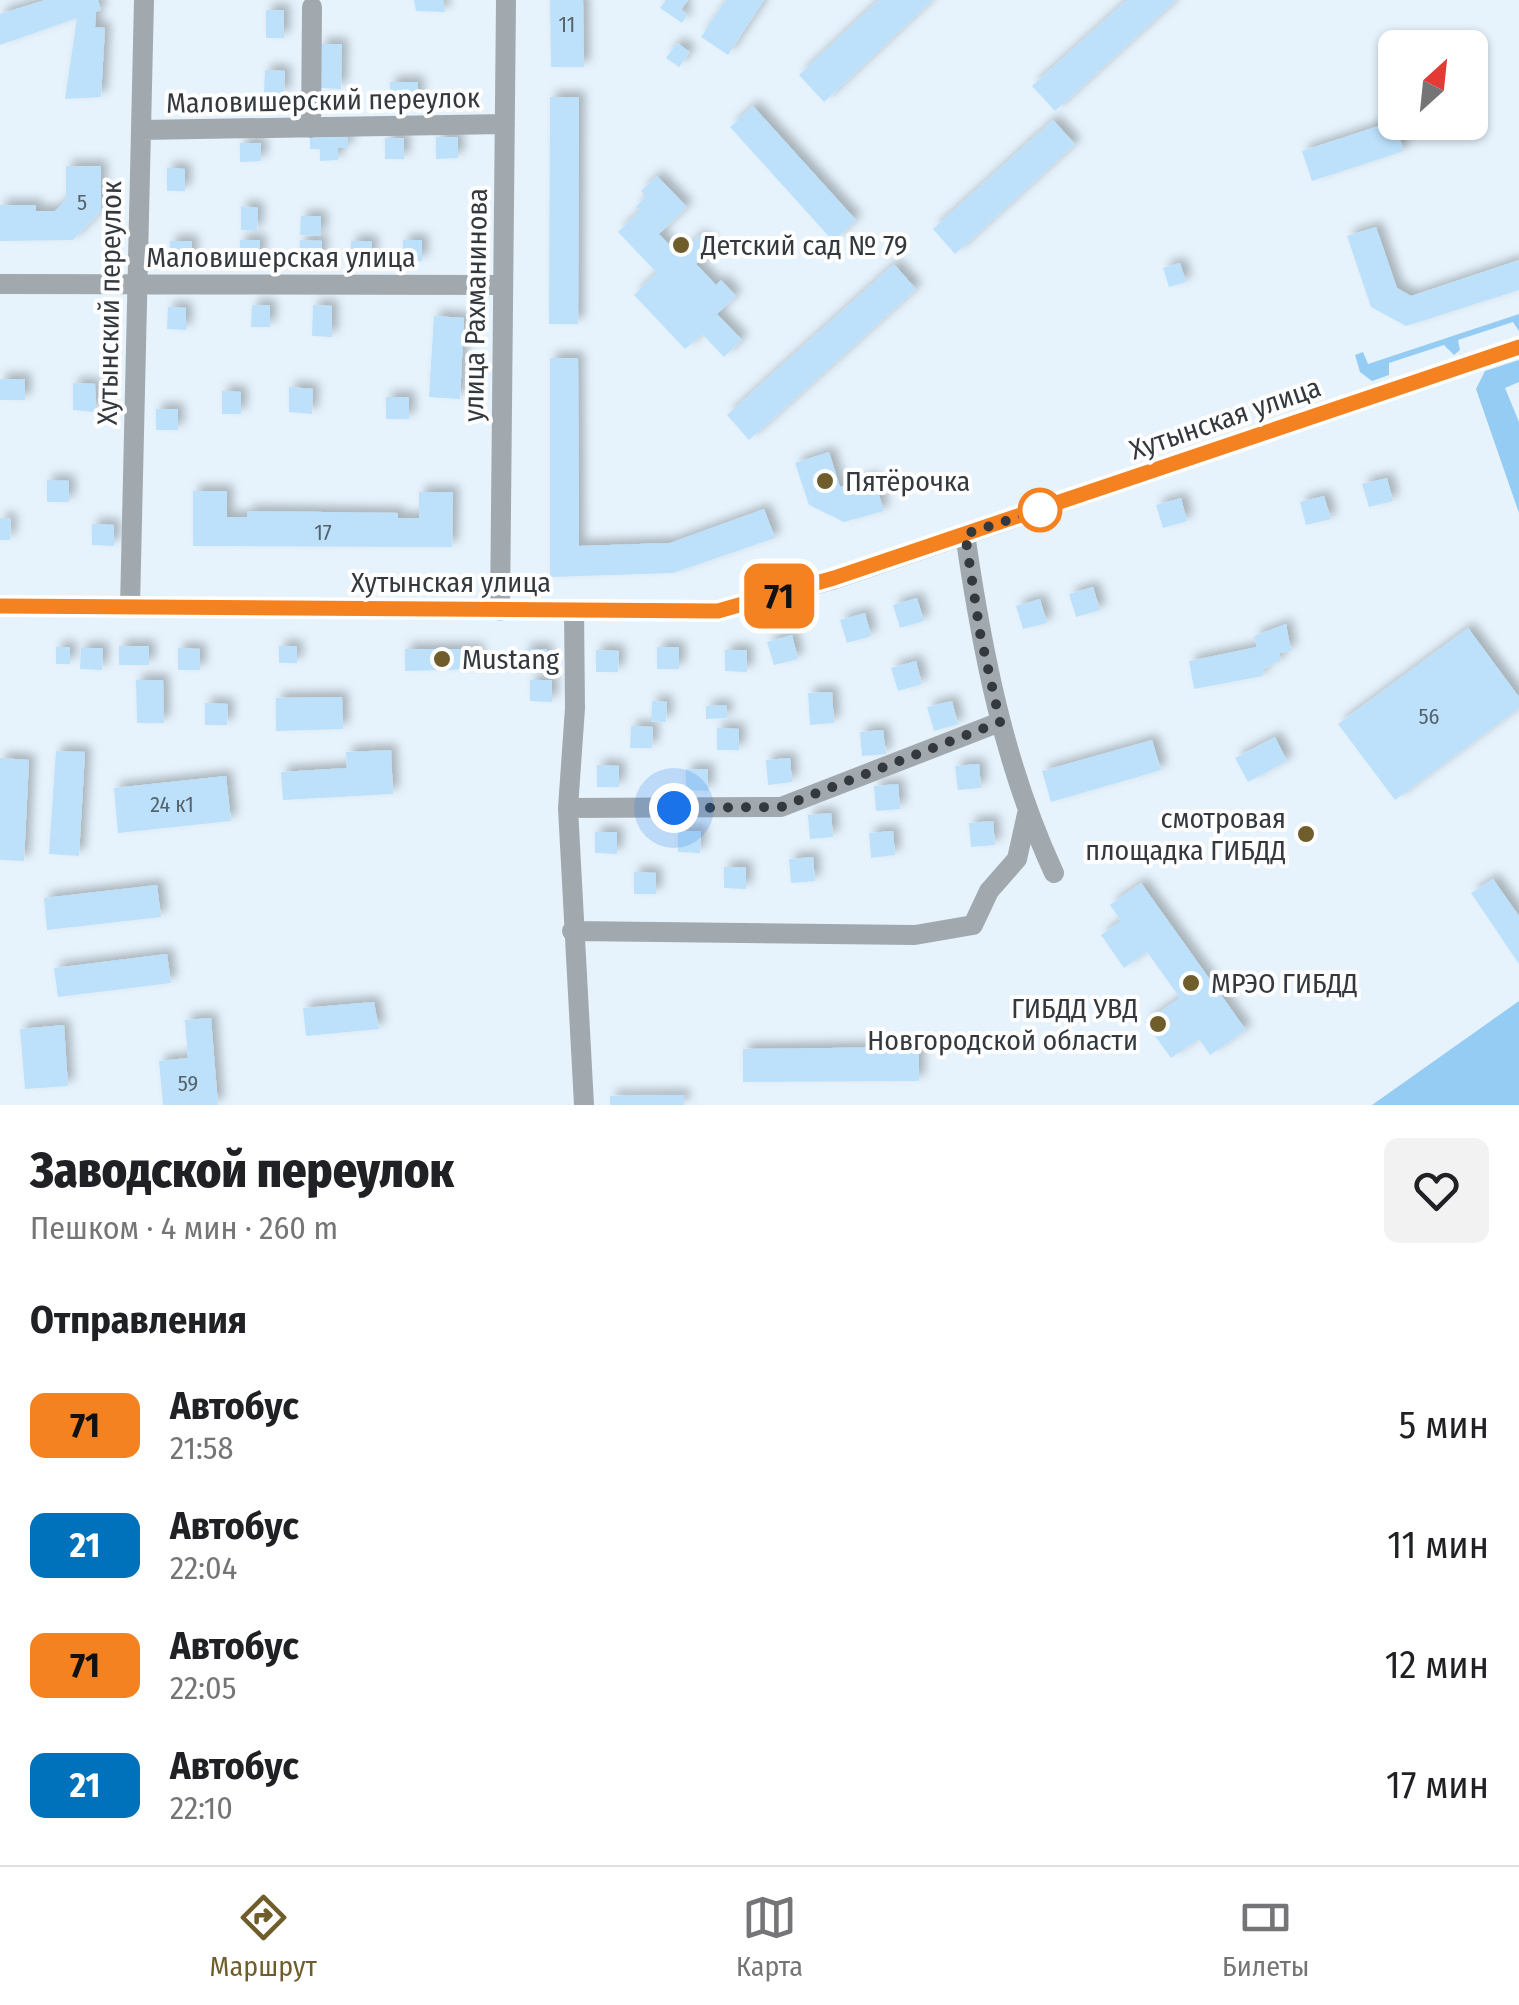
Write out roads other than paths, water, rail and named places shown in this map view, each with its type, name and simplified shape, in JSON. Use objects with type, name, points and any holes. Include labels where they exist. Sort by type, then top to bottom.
[{"type":"street","name":"Хутынский переулок","points":[[130,608],[144,0]]},
{"type":"street","name":"улица Рахманинова","points":[[500,611],[506,0]]},
{"type":"street","points":[[311,128],[312,6]]},
{"type":"street","name":"Маловишерский переулок","points":[[141,130],[505,124]]},
{"type":"street","name":"Маловишерская улица","points":[[0,284],[502,284]]},
{"type":"street","name":"Хутынская улица","points":[[0,606],[718,611],[799,590],[1519,347]]},
{"type":"street","points":[[965,534],[980,633],[1000,722],[1027,814],[1054,873]]},
{"type":"street","points":[[574,609],[575,708],[568,808],[584,1105]]},
{"type":"street","points":[[568,808],[781,807],[1000,722]]},
{"type":"street","points":[[572,931],[915,934],[963,929],[973,925],[989,892],[1017,859],[1027,814]]},
{"type":"place","name":"Детский сад № 79","points":[[681,245]]},
{"type":"place","name":"Пятёрочка","points":[[825,481]]},
{"type":"place","name":"Mustang","points":[[442,659]]},
{"type":"place","name":"смотровая площадка ГИБДД","points":[[1306,834]]},
{"type":"place","name":"МРЭО ГИБДД","points":[[1191,983]]},
{"type":"place","name":"ГИБДД УВД Новгородской области","points":[[1158,1024]]}]
